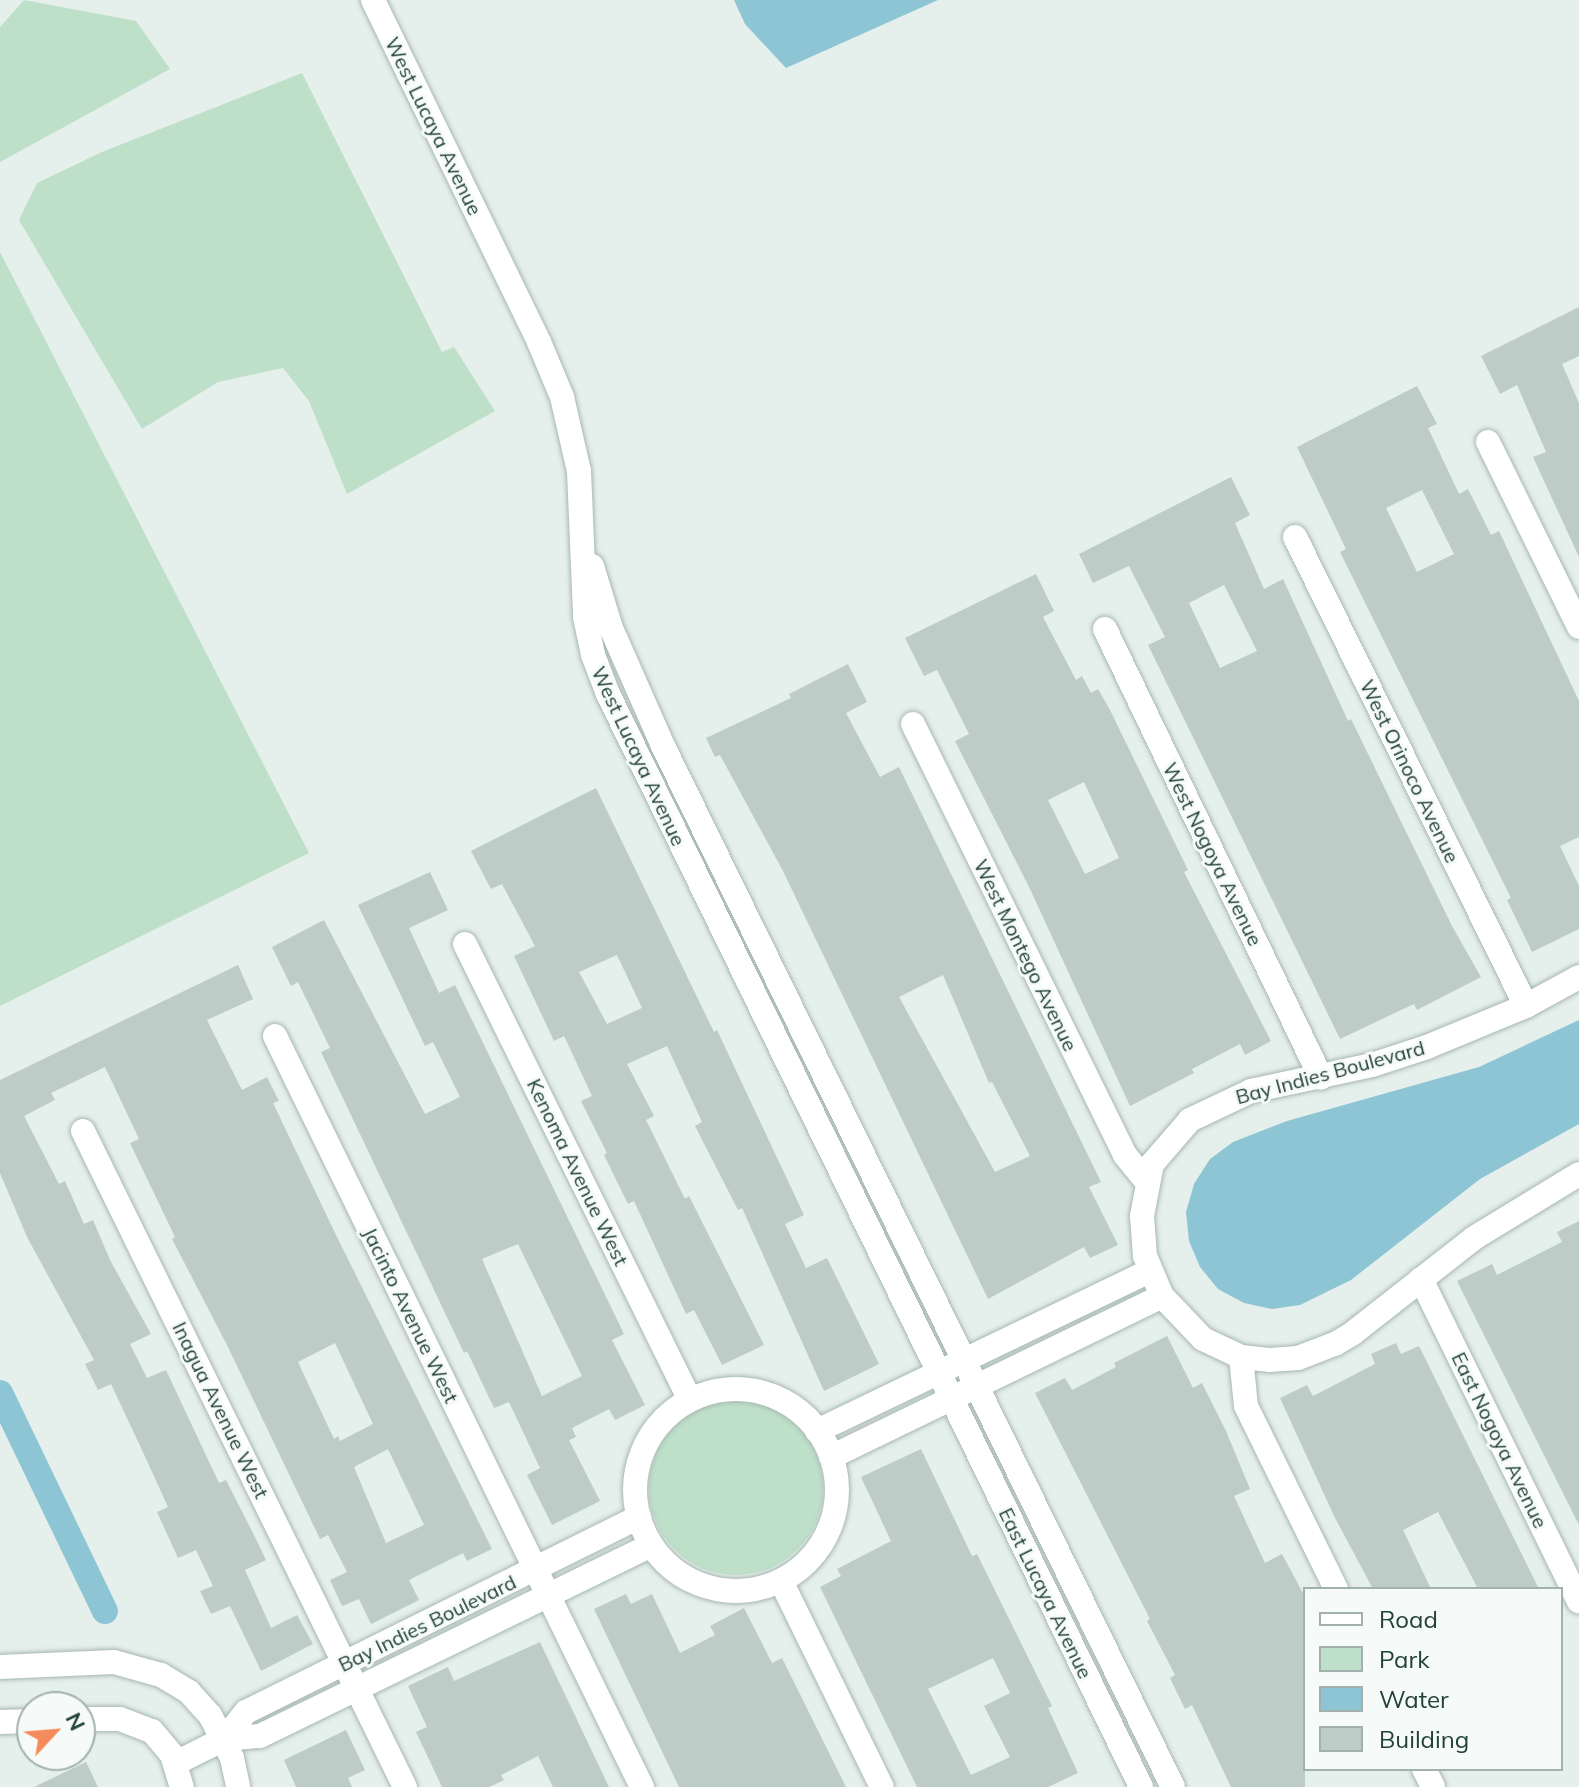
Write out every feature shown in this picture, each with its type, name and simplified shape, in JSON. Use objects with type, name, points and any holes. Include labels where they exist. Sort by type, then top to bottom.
[{"type":"street","name":"West Lucaya Avenue","points":[[373,0],[539,342],[562,397],[579,471],[585,617],[593,655],[624,730],[951,1399]]},
{"type":"street","points":[[1488,442],[1579,627]]},
{"type":"street","points":[[582,533],[611,628],[649,718],[1173,1787]]},
{"type":"street","name":"West Orinoco Avenue","points":[[1295,537],[1526,1006]]},
{"type":"street","name":"West Nogoya Avenue","points":[[1105,629],[1321,1078]]},
{"type":"street","points":[[624,730],[649,718]]},
{"type":"street","name":"West Montego Avenue","points":[[913,724],[1125,1155],[1147,1182]]},
{"type":"street","points":[[731,950],[756,938]]},
{"type":"street","name":"Kenoma Avenue West","points":[[465,944],[690,1400]]},
{"type":"street","name":"Bay Indies Boulevard","points":[[1579,977],[1526,1006],[1427,1047],[1321,1078],[1251,1091],[1207,1110],[1181,1128],[1152,1164],[1142,1226],[1150,1271],[1162,1296],[1203,1339],[1241,1357],[1283,1360],[1335,1344],[1520,1207],[1579,1174]]},
{"type":"street","name":"Jacinto Avenue West","points":[[275,1036],[642,1787]]},
{"type":"street","name":"Inagua Avenue West","points":[[83,1131],[405,1787]]},
{"type":"street","points":[[837,1167],[862,1154]]},
{"type":"street","points":[[817,1431],[1150,1271]]},
{"type":"street","name":"East Nogoya Avenue","points":[[1421,1279],[1579,1601]]},
{"type":"street","points":[[831,1457],[1162,1296]]},
{"type":"street","points":[[1241,1357],[1246,1406],[1335,1587]]},
{"type":"street","points":[[745,1389],[773,1396],[797,1410],[817,1431],[831,1457],[836,1481],[836,1505],[829,1529],[818,1550],[801,1568],[781,1581],[753,1590],[724,1591],[683,1575],[651,1545],[639,1517],[636,1471],[643,1449],[655,1429],[690,1400],[717,1391],[745,1389]]},
{"type":"street","name":"East Lucaya Avenue","points":[[951,1399],[1141,1787]]},
{"type":"street","name":"Bay Indies Boulevard","points":[[224,1739],[246,1712],[639,1517]]},
{"type":"street","name":"Bay Indies Boulevard","points":[[176,1763],[224,1739],[260,1736],[651,1545]]},
{"type":"street","points":[[1032,1563],[1056,1551]]},
{"type":"street","points":[[781,1581],[882,1787]]},
{"type":"street","points":[[0,1667],[101,1661],[146,1668],[197,1699],[224,1739],[238,1787]]},
{"type":"street","points":[[96,1719],[138,1723],[163,1741],[176,1763],[182,1787]]},
{"type":"street","points":[[1118,1740],[1143,1727]]},
{"type":"green space","points":[[24,0],[136,21],[170,69],[0,162],[0,27]]},
{"type":"green space","points":[[302,73],[442,352],[454,347],[495,411],[347,494],[309,401],[283,368],[218,382],[142,429],[19,220],[37,183],[102,152]]},
{"type":"green space","points":[[0,252],[309,853],[0,1006]]},
{"type":"green space","points":[[736,1401],[769,1407],[798,1426],[817,1455],[823,1488],[817,1521],[798,1550],[769,1569],[736,1575],[703,1569],[674,1550],[655,1521],[649,1488],[655,1455],[674,1426],[703,1407]]},
{"type":"water","points":[[734,0],[938,0],[786,68],[745,24]]},
{"type":"water","points":[[1579,1020],[1579,1124],[1480,1179],[1351,1280],[1300,1305],[1272,1309],[1244,1303],[1218,1289],[1200,1267],[1189,1241],[1186,1212],[1194,1184],[1210,1159],[1233,1142],[1287,1121],[1479,1067]]},
{"type":"building","points":[[1579,307],[1579,356],[1562,364],[1579,403],[1579,557],[1533,457],[1546,452],[1517,385],[1500,394],[1481,356]]},
{"type":"building","points":[[1417,386],[1437,424],[1428,428],[1459,494],[1468,489],[1491,535],[1499,531],[1579,701],[1579,837],[1560,846],[1579,886],[1579,929],[1532,952],[1507,900],[1511,898],[1340,552],[1346,549],[1297,447]],"holes":[[[1422,490],[1454,554],[1417,572],[1386,508]]]},
{"type":"building","points":[[1231,477],[1250,515],[1235,523],[1264,589],[1283,579],[1348,721],[1351,719],[1452,926],[1481,977],[1417,1010],[1414,1004],[1340,1039],[1148,645],[1165,637],[1129,566],[1093,583],[1079,554]],"holes":[[[1224,585],[1257,651],[1220,668],[1189,603]]]},
{"type":"building","points":[[1036,574],[1054,611],[1043,617],[1076,680],[1082,676],[1091,693],[1098,689],[1110,710],[1188,870],[1184,872],[1271,1041],[1245,1055],[1240,1044],[1192,1069],[1194,1073],[1130,1106],[1030,889],[955,741],[969,734],[937,670],[924,676],[905,638]],"holes":[[[1084,782],[1119,858],[1085,874],[1048,800]]]},
{"type":"building","points":[[848,664],[867,702],[846,713],[880,777],[899,767],[1101,1182],[1089,1187],[1118,1245],[1090,1258],[1084,1247],[988,1299],[783,871],[720,755],[715,757],[706,738],[791,698],[789,694]],"holes":[[[943,975],[989,1083],[992,1082],[1030,1156],[995,1172],[899,997]]]},
{"type":"building","points":[[596,788],[714,1032],[717,1030],[804,1215],[785,1224],[806,1268],[827,1258],[879,1364],[824,1391],[742,1208],[738,1210],[695,1126],[702,1122],[667,1046],[627,1064],[654,1116],[646,1120],[685,1199],[689,1196],[764,1345],[722,1365],[694,1310],[686,1314],[634,1201],[628,1204],[581,1101],[592,1096],[564,1036],[554,1041],[514,956],[535,946],[502,884],[491,889],[471,851]],"holes":[[[617,955],[642,1008],[607,1024],[579,972]]]},
{"type":"building","points":[[430,872],[448,910],[409,928],[439,993],[455,985],[624,1334],[612,1340],[645,1405],[615,1420],[609,1409],[572,1428],[576,1437],[569,1440],[600,1501],[552,1525],[527,1475],[540,1468],[509,1402],[494,1408],[467,1351],[464,1353],[321,1052],[330,1048],[298,982],[291,986],[272,947],[324,920],[425,1114],[460,1097],[433,1042],[425,1046],[358,905]],"holes":[[[518,1244],[582,1376],[542,1396],[482,1259]]]},
{"type":"building","points":[[238,965],[253,999],[207,1020],[242,1090],[267,1077],[279,1101],[273,1103],[492,1549],[467,1561],[463,1553],[409,1580],[419,1600],[371,1624],[359,1599],[342,1606],[330,1580],[347,1572],[328,1535],[320,1539],[228,1347],[172,1239],[175,1237],[130,1143],[139,1139],[105,1067],[51,1093],[55,1100],[24,1116],[59,1184],[65,1181],[84,1224],[93,1220],[110,1260],[151,1334],[130,1344],[147,1378],[166,1370],[219,1483],[226,1480],[254,1535],[266,1560],[245,1570],[271,1628],[297,1615],[313,1644],[261,1671],[230,1606],[211,1614],[200,1591],[213,1586],[196,1550],[178,1558],[157,1512],[168,1507],[111,1384],[98,1390],[85,1364],[94,1360],[27,1237],[0,1173],[0,1080]],"holes":[[[335,1343],[373,1424],[340,1441],[338,1436],[334,1439],[298,1362]],[[388,1449],[424,1525],[386,1543],[354,1467]]]},
{"type":"building","points":[[1579,1221],[1579,1525],[1457,1281],[1492,1264],[1497,1275],[1562,1242],[1557,1232]]},
{"type":"building","points":[[1167,1336],[1193,1388],[1202,1383],[1226,1431],[1250,1489],[1234,1496],[1265,1563],[1282,1554],[1303,1593],[1305,1787],[1231,1787],[1192,1705],[1185,1709],[1170,1678],[1175,1675],[1147,1621],[1150,1619],[1035,1393],[1065,1378],[1072,1390],[1116,1367],[1114,1363]]},
{"type":"building","points":[[1396,1343],[1401,1354],[1419,1346],[1538,1587],[1477,1587],[1438,1512],[1403,1530],[1430,1587],[1372,1587],[1334,1516],[1280,1398],[1307,1385],[1313,1396],[1375,1364],[1371,1354]]},
{"type":"building","points":[[921,1449],[972,1556],[977,1554],[1052,1706],[1048,1708],[1078,1773],[1048,1787],[917,1787],[820,1587],[841,1576],[837,1569],[891,1541],[861,1477]],"holes":[[[993,1658],[1010,1693],[984,1706],[1010,1757],[971,1775],[928,1689]]]},
{"type":"building","points":[[626,1594],[631,1604],[652,1594],[680,1653],[715,1635],[710,1626],[744,1608],[772,1663],[782,1658],[846,1787],[679,1787],[594,1609]]},
{"type":"building","points":[[540,1642],[609,1787],[553,1787],[538,1756],[501,1775],[504,1780],[489,1787],[442,1787],[416,1732],[427,1727],[408,1686],[448,1667],[454,1681]]},
{"type":"building","points":[[346,1730],[365,1770],[348,1778],[352,1787],[296,1787],[284,1760]]},
{"type":"building","points":[[67,1771],[90,1771],[98,1787],[34,1787]]},
{"type":"waterway","points":[[0,1393],[105,1611]]}]
